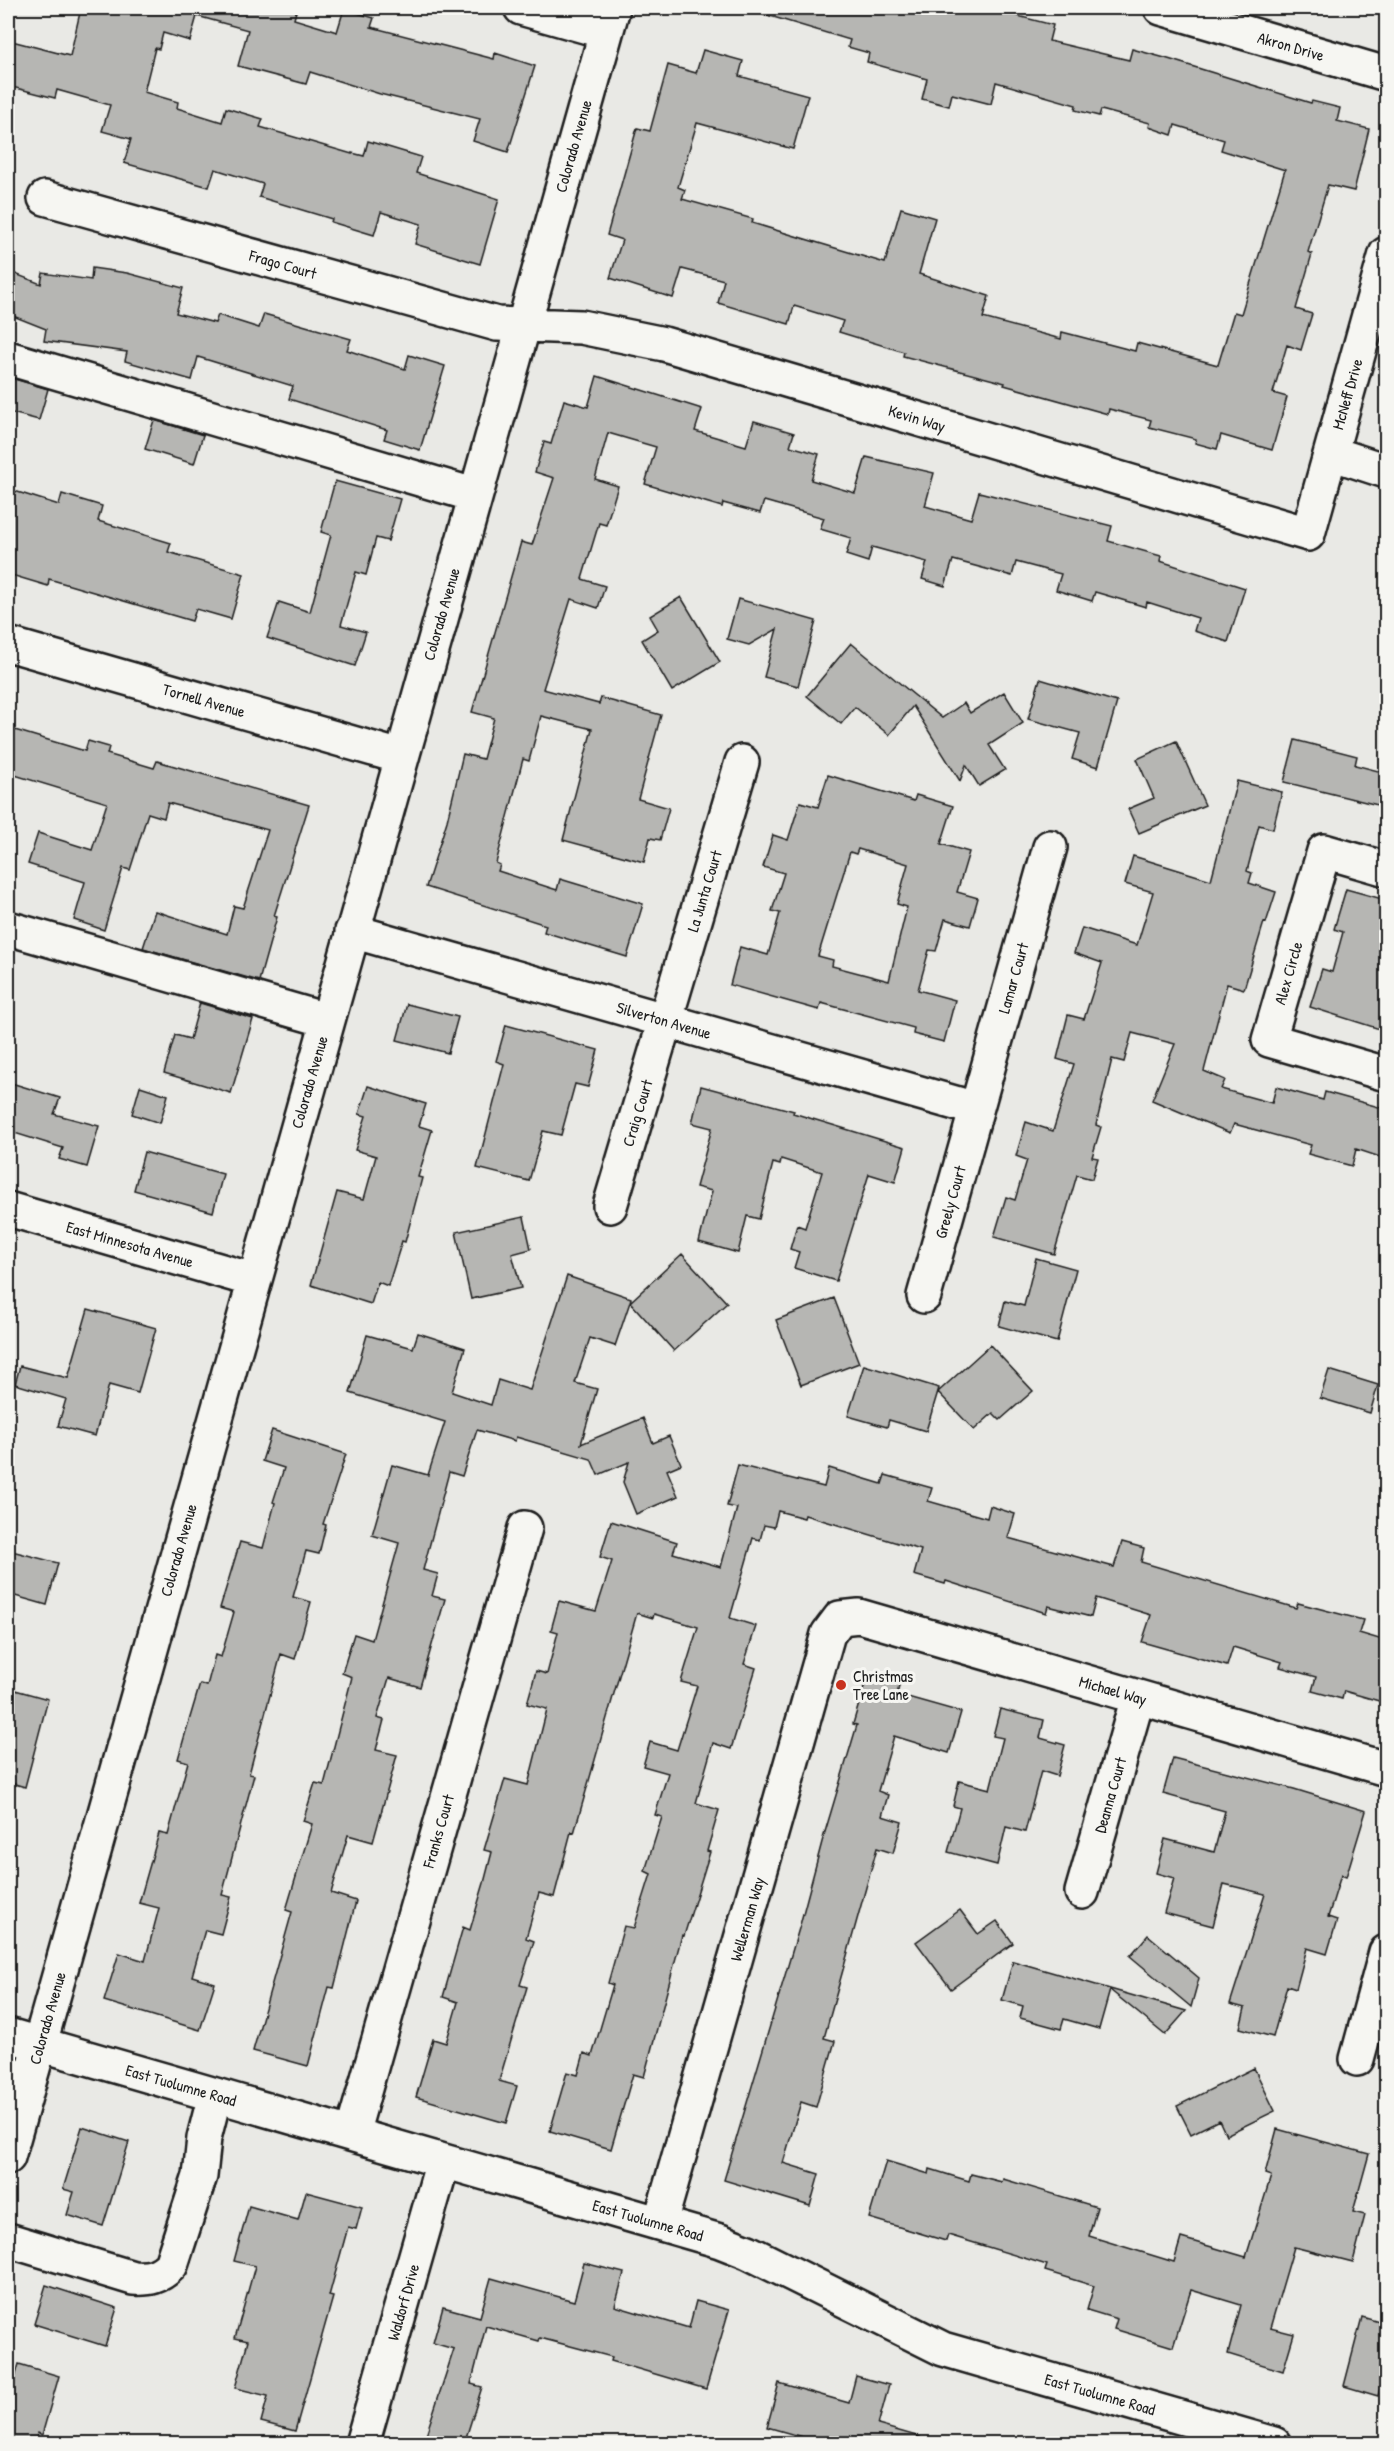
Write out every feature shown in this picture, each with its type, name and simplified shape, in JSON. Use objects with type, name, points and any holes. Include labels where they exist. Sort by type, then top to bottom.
[{"type":"street","points":[[520,8],[609,20]]},
{"type":"street","name":"Akron Drive","points":[[1161,8],[1386,74]]},
{"type":"street","name":"Colorado Avenue","points":[[8,2157],[609,20]]},
{"type":"street","name":"Frago Court","points":[[45,198],[497,324],[522,326]]},
{"type":"street","name":"McNeff Drive","points":[[1308,534],[1386,254]]},
{"type":"street","name":"Kevin Way","points":[[522,326],[581,327],[664,344],[1308,534]]},
{"type":"street","points":[[8,358],[474,495]]},
{"type":"street","points":[[1331,453],[1386,471]]},
{"type":"street","name":"Tornell Avenue","points":[[8,644],[401,757]]},
{"type":"street","name":"La Junta Court","points":[[665,1021],[742,762]]},
{"type":"street","name":"Lamar Court","points":[[976,1109],[1050,847]]},
{"type":"street","name":"Alex Circle","points":[[1386,869],[1324,850],[1269,1040],[1386,1074]]},
{"type":"street","points":[[8,928],[326,1020]]},
{"type":"street","name":"Silverton Avenue","points":[[352,931],[976,1109]]},
{"type":"street","name":"Craig Court","points":[[610,1206],[665,1021]]},
{"type":"street","name":"Greely Court","points":[[924,1296],[976,1109]]},
{"type":"street","name":"East Minnesota Avenue","points":[[8,1209],[253,1280]]},
{"type":"street","name":"Franks Court","points":[[352,2134],[525,1528]]},
{"type":"street","name":"Michael Way","points":[[840,1618],[859,1616],[1386,1769]]},
{"type":"street","name":"Wellerman Way","points":[[660,2223],[828,1634],[840,1618]]},
{"type":"street","name":"Deanna Court","points":[[1082,1892],[1138,1697]]},
{"type":"street","points":[[1357,2059],[1386,1952]]},
{"type":"street","name":"East Tuolumne Road","points":[[8,2035],[660,2223],[748,2252],[943,2349],[1274,2444]]},
{"type":"street","points":[[8,2240],[133,2278],[149,2279],[162,2275],[171,2265],[200,2176],[204,2138],[215,2095]]},
{"type":"street","name":"Waldorf Drive","points":[[362,2444],[443,2161]]},
{"type":"building","points":[[81,8],[297,8],[294,19],[337,32],[344,9],[374,18],[371,27],[494,59],[495,53],[535,66],[508,152],[473,141],[480,119],[380,94],[310,72],[306,84],[238,66],[248,30],[197,16],[190,41],[163,33],[159,49],[155,48],[144,92],[178,102],[177,108],[222,122],[226,108],[263,119],[260,127],[352,154],[364,156],[368,141],[421,157],[416,173],[499,199],[480,264],[415,244],[421,224],[381,212],[374,235],[331,222],[332,219],[259,197],[263,184],[215,169],[209,187],[124,163],[131,139],[102,131],[110,105],[57,90],[55,98],[8,86],[8,40],[70,56]]},
{"type":"building","points":[[761,8],[987,8],[1053,25],[1049,41],[1129,60],[1132,49],[1165,58],[1311,103],[1312,101],[1340,108],[1337,121],[1369,129],[1354,191],[1328,185],[1308,252],[1312,254],[1296,309],[1312,314],[1301,350],[1287,345],[1273,393],[1287,397],[1272,450],[1221,435],[1217,449],[1195,443],[1196,439],[1149,427],[1151,420],[1109,409],[1108,414],[903,356],[904,352],[839,332],[843,321],[794,306],[789,324],[718,303],[724,280],[682,269],[673,298],[610,278],[622,240],[607,235],[637,128],[650,131],[668,65],[696,73],[703,50],[743,61],[739,76],[808,95],[793,149],[697,123],[678,187],[685,190],[682,199],[753,219],[752,223],[885,263],[901,208],[935,218],[919,274],[989,296],[983,318],[1061,339],[1062,332],[1135,351],[1137,343],[1218,365],[1234,312],[1241,314],[1285,170],[1221,150],[1224,140],[1175,125],[1172,135],[1149,127],[1150,123],[1101,110],[1099,116],[1075,110],[1076,105],[996,82],[991,104],[952,94],[949,106],[922,99],[927,79],[867,62],[869,53],[848,47],[850,40],[760,13]]},
{"type":"building","points":[[92,268],[127,273],[183,288],[176,313],[215,323],[218,315],[259,328],[264,314],[351,339],[347,350],[405,369],[409,355],[445,366],[420,450],[384,439],[387,430],[289,399],[293,386],[198,357],[192,380],[125,361],[127,352],[44,341],[46,329],[8,314],[8,271],[41,284],[43,273],[91,280]]},
{"type":"building","points":[[597,376],[702,409],[695,431],[746,446],[754,421],[794,433],[790,446],[819,454],[811,480],[855,493],[866,457],[934,473],[925,506],[971,519],[979,492],[1112,526],[1108,541],[1161,556],[1160,561],[1245,588],[1228,642],[1194,631],[1198,618],[1147,602],[1146,607],[1095,592],[1092,601],[1056,590],[1061,574],[1016,562],[1012,576],[953,560],[945,586],[922,579],[927,562],[872,547],[868,562],[846,555],[851,538],[820,529],[824,518],[764,501],[760,513],[723,503],[722,507],[645,484],[656,447],[608,433],[595,479],[618,486],[606,525],[599,523],[582,579],[605,586],[598,608],[571,599],[543,689],[599,704],[601,698],[661,715],[638,799],[669,808],[660,840],[650,838],[644,862],[563,840],[592,729],[541,716],[529,761],[523,759],[496,863],[500,865],[498,871],[557,890],[560,879],[643,904],[627,957],[544,932],[546,925],[426,887],[447,821],[463,754],[483,759],[494,718],[472,712],[521,542],[532,545],[554,478],[535,472],[544,442],[551,444],[564,400],[588,407]]},
{"type":"building","points":[[8,377],[48,389],[39,420],[8,412]]},
{"type":"building","points":[[154,420],[203,435],[194,464],[145,449]]},
{"type":"building","points":[[335,481],[400,499],[388,541],[376,538],[366,575],[356,572],[341,625],[366,632],[355,666],[267,638],[279,602],[310,612],[331,535],[321,532]]},
{"type":"building","points":[[8,489],[59,505],[62,494],[102,506],[98,521],[171,543],[168,552],[244,574],[231,619],[196,609],[192,621],[49,579],[48,586],[8,574]]},
{"type":"building","points":[[681,597],[720,662],[672,691],[642,640],[658,630],[650,616]]},
{"type":"building","points":[[738,599],[816,621],[798,686],[764,677],[777,629],[749,645],[727,639]]},
{"type":"building","points":[[851,643],[942,718],[964,703],[970,713],[1004,692],[1023,723],[989,745],[1005,770],[979,786],[966,765],[960,781],[913,706],[889,735],[855,707],[841,724],[807,696]]},
{"type":"building","points":[[1040,679],[1117,702],[1098,767],[1072,759],[1080,733],[1028,719]]},
{"type":"building","points":[[8,728],[85,751],[88,741],[109,747],[107,754],[154,768],[157,761],[309,805],[274,916],[277,917],[259,981],[143,948],[155,911],[227,934],[234,906],[243,908],[268,830],[168,803],[164,818],[148,813],[130,870],[123,868],[104,930],[74,920],[85,882],[28,864],[38,833],[92,850],[107,803],[8,773]]},
{"type":"building","points":[[1295,740],[1357,756],[1355,765],[1386,773],[1386,807],[1284,782]]},
{"type":"building","points":[[1176,741],[1205,805],[1139,833],[1128,809],[1154,798],[1137,759]]},
{"type":"building","points":[[828,775],[914,801],[916,795],[953,806],[941,844],[969,852],[957,892],[978,898],[970,926],[945,919],[936,951],[929,950],[918,990],[955,1000],[944,1042],[913,1034],[914,1028],[821,1003],[819,1010],[730,985],[740,947],[768,955],[780,913],[772,911],[784,873],[763,867],[773,835],[788,840],[800,802],[818,807]],"holes":[[[858,849],[908,864],[897,904],[907,907],[889,981],[832,966],[833,960],[818,956],[850,852],[856,854]]]},
{"type":"building","points":[[1237,781],[1282,792],[1273,829],[1259,825],[1247,871],[1252,873],[1249,883],[1276,892],[1266,923],[1264,922],[1244,989],[1227,984],[1204,1071],[1225,1080],[1221,1089],[1272,1103],[1276,1087],[1323,1100],[1325,1092],[1386,1109],[1386,1159],[1356,1149],[1352,1166],[1308,1154],[1311,1145],[1234,1124],[1230,1133],[1152,1100],[1175,1044],[1132,1033],[1124,1062],[1112,1059],[1096,1125],[1101,1127],[1092,1157],[1098,1158],[1092,1179],[1077,1175],[1054,1254],[994,1237],[1006,1197],[1015,1200],[1027,1160],[1016,1156],[1026,1122],[1053,1131],[1074,1064],[1057,1059],[1068,1015],[1084,1019],[1102,963],[1074,953],[1082,928],[1137,945],[1153,892],[1125,884],[1133,856],[1211,880]]},
{"type":"building","points":[[1346,889],[1386,900],[1386,1031],[1310,1007],[1322,969],[1332,972],[1343,932],[1334,929]]},
{"type":"building","points":[[200,1003],[253,1019],[231,1093],[164,1073],[175,1035],[190,1039]]},
{"type":"building","points":[[407,1004],[458,1017],[448,1053],[397,1040]]},
{"type":"building","points":[[506,1025],[598,1050],[588,1087],[575,1084],[561,1135],[543,1131],[529,1181],[477,1168],[504,1064],[496,1061]]},
{"type":"building","points":[[8,1082],[60,1098],[54,1114],[99,1126],[87,1167],[59,1159],[63,1148],[8,1131]]},
{"type":"building","points":[[140,1086],[168,1095],[160,1123],[132,1114]]},
{"type":"building","points":[[368,1086],[426,1104],[419,1126],[432,1130],[418,1177],[422,1178],[405,1242],[402,1241],[388,1286],[378,1282],[371,1304],[311,1285],[337,1192],[364,1199],[376,1156],[355,1150],[366,1116],[359,1114]]},
{"type":"building","points":[[701,1086],[794,1111],[793,1113],[905,1147],[895,1182],[869,1174],[836,1281],[794,1268],[799,1252],[790,1249],[797,1225],[805,1228],[822,1172],[781,1159],[780,1165],[773,1163],[759,1219],[747,1216],[738,1253],[699,1242],[712,1191],[696,1187],[712,1128],[692,1123]]},
{"type":"building","points":[[144,1152],[223,1174],[213,1212],[134,1190]]},
{"type":"building","points":[[524,1217],[531,1249],[512,1254],[521,1288],[471,1299],[456,1232]]},
{"type":"building","points":[[682,1254],[727,1303],[674,1351],[630,1302]]},
{"type":"building","points":[[1036,1258],[1076,1269],[1057,1342],[999,1326],[1005,1301],[1024,1306]]},
{"type":"building","points":[[567,1276],[631,1298],[615,1346],[590,1338],[575,1383],[597,1389],[581,1444],[643,1418],[653,1443],[669,1436],[681,1464],[667,1470],[678,1496],[636,1514],[623,1482],[629,1462],[598,1475],[591,1459],[516,1437],[515,1441],[477,1430],[462,1476],[449,1472],[423,1570],[438,1574],[432,1596],[445,1599],[420,1687],[389,1678],[377,1718],[384,1720],[376,1750],[397,1755],[373,1842],[348,1835],[331,1893],[356,1901],[334,1988],[329,1987],[308,2066],[253,2051],[292,1912],[286,1910],[312,1824],[303,1821],[315,1783],[324,1785],[352,1677],[342,1673],[354,1634],[372,1640],[399,1543],[372,1535],[392,1465],[428,1475],[445,1422],[350,1393],[367,1335],[413,1348],[418,1333],[465,1348],[452,1392],[491,1405],[498,1380],[530,1390]]},
{"type":"building","points":[[834,1298],[859,1363],[801,1385],[776,1320]]},
{"type":"building","points":[[88,1309],[156,1328],[138,1393],[109,1385],[95,1436],[58,1426],[66,1399],[15,1384],[20,1366],[68,1378]]},
{"type":"building","points":[[990,1345],[1033,1391],[1000,1420],[993,1413],[974,1430],[938,1392]]},
{"type":"building","points":[[864,1365],[939,1388],[926,1431],[889,1420],[887,1427],[848,1416]]},
{"type":"building","points":[[1329,1370],[1378,1385],[1370,1413],[1320,1398]]},
{"type":"building","points":[[272,1430],[346,1454],[323,1524],[326,1525],[319,1554],[306,1551],[293,1597],[311,1602],[295,1659],[281,1654],[249,1774],[254,1775],[222,1895],[231,1897],[221,1934],[205,1930],[192,1976],[215,1983],[200,2030],[104,2001],[119,1953],[145,1961],[159,1908],[139,1903],[159,1833],[168,1835],[188,1762],[178,1759],[200,1684],[207,1686],[215,1655],[221,1657],[234,1612],[220,1608],[240,1542],[263,1548],[275,1503],[273,1502],[284,1468],[262,1461]]},
{"type":"building","points":[[738,1465],[824,1487],[829,1468],[882,1484],[885,1475],[932,1488],[928,1501],[987,1518],[990,1506],[1015,1514],[1008,1538],[1114,1567],[1122,1542],[1144,1548],[1141,1562],[1296,1608],[1298,1603],[1363,1620],[1359,1633],[1386,1641],[1386,1703],[1344,1691],[1342,1699],[1312,1691],[1316,1677],[1280,1667],[1282,1662],[1233,1647],[1227,1666],[1142,1642],[1151,1615],[1096,1598],[1091,1617],[1048,1606],[1046,1613],[946,1581],[945,1584],[914,1575],[921,1550],[805,1515],[804,1518],[778,1511],[774,1527],[764,1525],[760,1540],[753,1538],[730,1618],[756,1626],[744,1664],[756,1668],[731,1749],[713,1743],[696,1803],[719,1810],[707,1851],[710,1852],[684,1936],[682,1935],[644,2077],[633,2074],[611,2149],[550,2131],[567,2072],[578,2075],[584,2053],[592,2056],[613,1985],[608,1983],[624,1926],[634,1928],[651,1874],[645,1871],[662,1817],[655,1815],[668,1773],[643,1766],[650,1742],[677,1750],[697,1686],[681,1682],[698,1627],[654,1614],[653,1618],[637,1613],[574,1833],[571,1832],[554,1897],[539,1893],[526,1938],[534,1941],[520,1985],[527,1987],[499,2081],[517,2086],[506,2123],[416,2097],[433,2039],[446,2043],[458,2002],[443,1997],[463,1927],[470,1930],[484,1883],[492,1852],[484,1850],[505,1779],[528,1785],[547,1709],[527,1704],[536,1671],[547,1674],[558,1632],[551,1630],[559,1601],[596,1611],[612,1561],[600,1557],[611,1521],[677,1542],[673,1553],[721,1567],[737,1508],[727,1506]]},
{"type":"building","points":[[8,1550],[58,1563],[47,1605],[8,1594]]},
{"type":"building","points":[[868,1673],[900,1683],[897,1694],[961,1712],[949,1753],[894,1736],[878,1791],[888,1795],[882,1816],[902,1822],[893,1853],[877,1848],[824,2038],[835,2041],[816,2107],[801,2102],[783,2163],[819,2174],[810,2206],[724,2180],[857,1725],[853,1724]]},
{"type":"building","points":[[8,1688],[48,1699],[25,1787],[8,1782]]},
{"type":"building","points":[[1000,1709],[1044,1720],[1040,1738],[1065,1745],[1057,1776],[1041,1771],[1025,1832],[1006,1827],[997,1865],[948,1852],[960,1808],[953,1806],[959,1781],[990,1789],[1003,1738],[993,1736]]},
{"type":"building","points":[[1173,1758],[1294,1789],[1366,1811],[1346,1877],[1341,1875],[1328,1917],[1337,1920],[1327,1954],[1307,1948],[1296,1989],[1287,1986],[1273,2037],[1240,2028],[1245,2008],[1230,2004],[1265,1894],[1224,1884],[1213,1926],[1164,1913],[1174,1878],[1156,1873],[1165,1839],[1214,1852],[1225,1811],[1163,1794]]},
{"type":"building","points":[[960,1910],[978,1934],[997,1921],[1013,1943],[951,1989],[916,1942]]},
{"type":"building","points":[[1148,1935],[1199,1978],[1191,2007],[1130,1956]]},
{"type":"building","points":[[1013,1961],[1186,2011],[1165,2035],[1110,1990],[1099,2029],[1064,2019],[1061,2029],[1020,2018],[1023,2006],[1002,2000]]},
{"type":"building","points":[[1254,2068],[1275,2111],[1226,2135],[1219,2120],[1191,2134],[1177,2106]]},
{"type":"building","points":[[82,2127],[129,2142],[103,2226],[67,2215],[74,2192],[63,2189]]},
{"type":"building","points":[[1277,2129],[1369,2154],[1353,2212],[1365,2215],[1353,2262],[1294,2247],[1270,2328],[1294,2334],[1283,2371],[1228,2354],[1241,2305],[1191,2290],[1173,2347],[1114,2329],[1117,2319],[1087,2310],[1094,2286],[1045,2271],[1047,2265],[948,2235],[946,2241],[869,2218],[886,2161],[929,2174],[930,2169],[969,2181],[971,2174],[1002,2182],[1003,2179],[1097,2207],[1089,2236],[1174,2262],[1181,2238],[1246,2257],[1271,2176],[1265,2174]]},
{"type":"building","points":[[306,2192],[362,2207],[356,2229],[348,2227],[329,2296],[333,2297],[295,2431],[261,2422],[268,2396],[235,2388],[248,2341],[235,2338],[255,2266],[234,2261],[249,2206],[298,2220]]},
{"type":"building","points":[[584,2263],[624,2273],[615,2306],[689,2328],[696,2301],[729,2310],[706,2389],[611,2361],[612,2357],[540,2338],[539,2341],[486,2326],[471,2384],[482,2387],[464,2444],[423,2444],[454,2349],[433,2343],[443,2307],[480,2317],[491,2278],[574,2301]]},
{"type":"building","points":[[46,2285],[117,2308],[105,2346],[34,2324]]},
{"type":"building","points":[[1362,2317],[1386,2324],[1386,2365],[1378,2396],[1344,2386]]},
{"type":"building","points":[[19,2364],[59,2376],[42,2435],[38,2433],[35,2444],[8,2444],[8,2402]]},
{"type":"building","points":[[856,2376],[889,2385],[878,2425],[920,2437],[919,2444],[858,2444],[836,2438],[834,2444],[827,2444],[767,2427],[779,2383],[849,2403]]},
{"type":"place","name":"Christmas Tree Lane","points":[[841,1685]]}]
